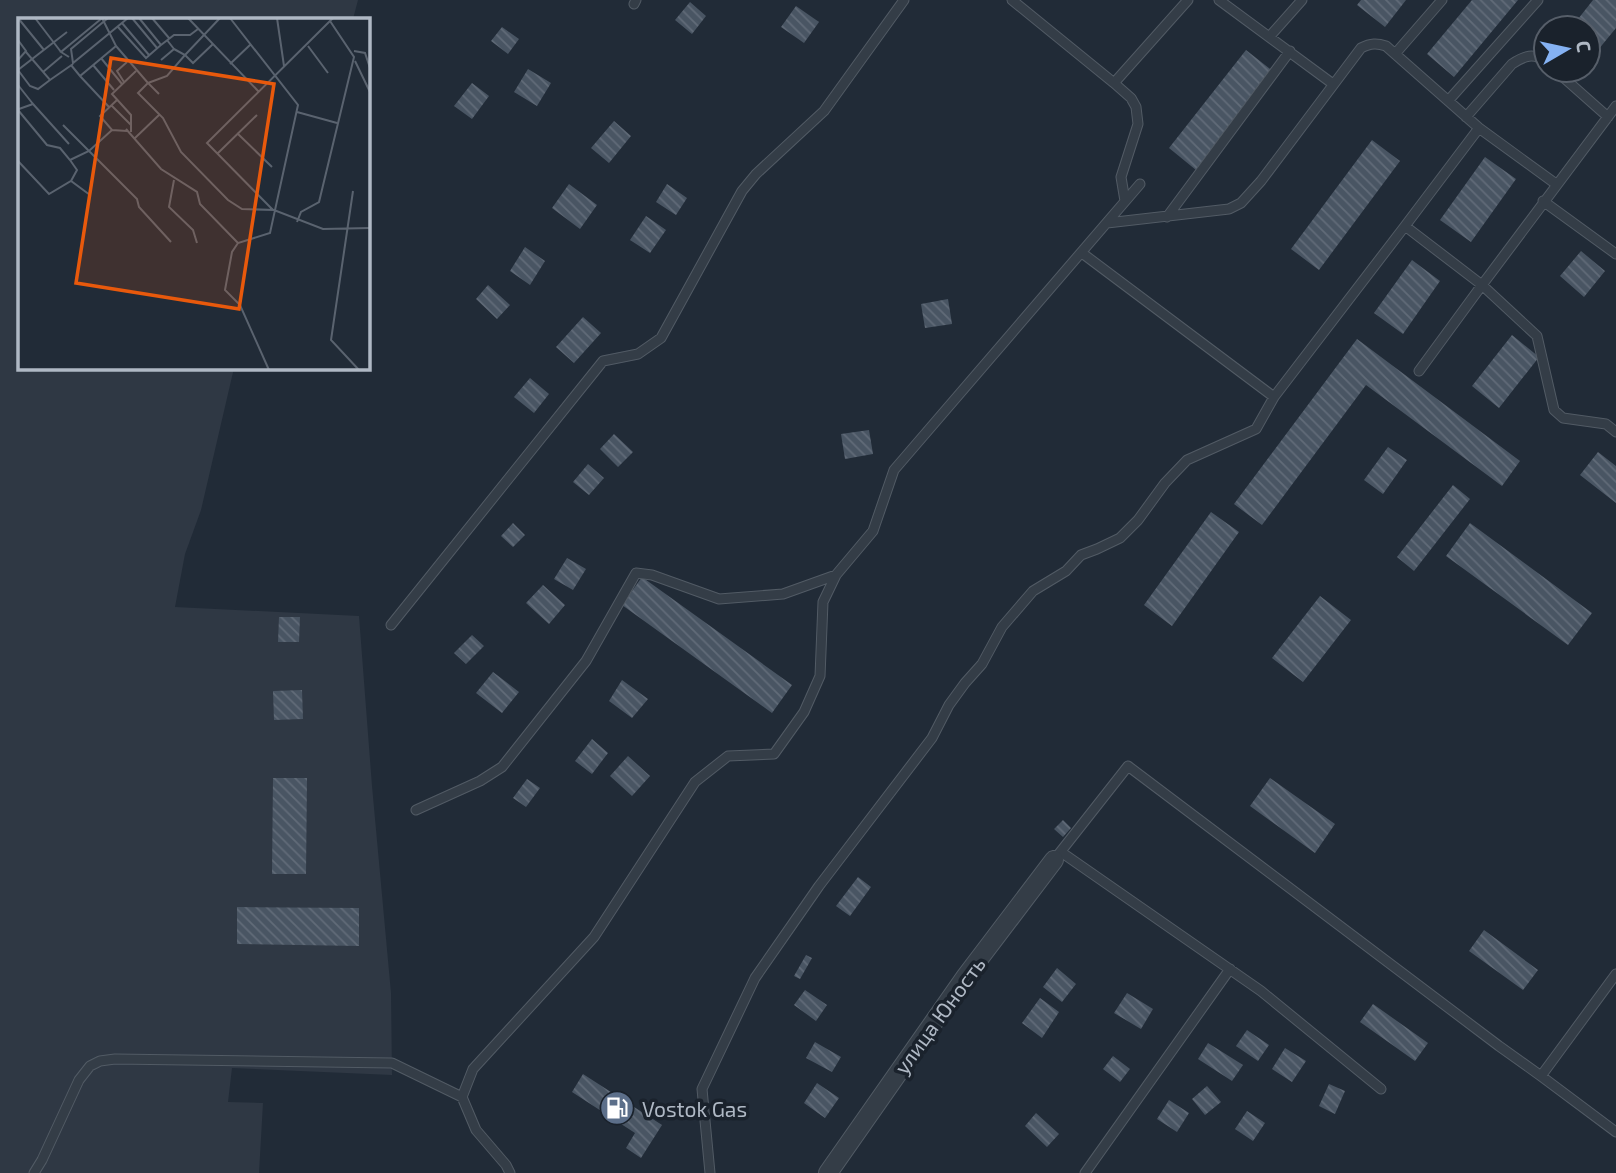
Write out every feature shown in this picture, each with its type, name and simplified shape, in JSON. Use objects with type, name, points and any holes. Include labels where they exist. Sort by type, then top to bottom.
[{"type":"street","name":"улица Юность","points":[[828,1173],[966,976],[1057,856]]},
{"type":"lane","points":[[391,625],[603,360],[638,354],[661,338],[742,191],[824,111],[904,0]]},
{"type":"lane","points":[[1012,0],[1131,98],[1136,107],[1138,124],[1121,177],[1125,201]]},
{"type":"lane","points":[[1114,83],[1188,0]]},
{"type":"lane","points":[[1219,0],[1333,83]]},
{"type":"lane","points":[[1270,36],[1302,0]]},
{"type":"lane","points":[[1395,54],[1442,0]]},
{"type":"lane","points":[[1448,102],[1538,0]]},
{"type":"lane","points":[[1107,223],[1229,209],[1241,203],[1261,181],[1361,48],[1379,43],[1386,46],[1479,128],[1556,184]]},
{"type":"lane","points":[[1167,217],[1290,51]]},
{"type":"lane","points":[[1466,117],[1512,64],[1532,55]]},
{"type":"lane","points":[[1571,84],[1608,117]]},
{"type":"lane","points":[[1419,371],[1616,106]]},
{"type":"lane","points":[[710,1173],[702,1089],[755,978],[819,886],[932,738],[949,705],[982,664],[1002,627],[1033,592],[1066,571],[1081,555],[1120,538],[1187,460],[1256,429],[1274,397],[1479,128]]},
{"type":"lane","points":[[462,1097],[473,1069],[594,937],[695,782],[728,756],[774,754],[804,712],[820,676],[824,602],[835,575],[873,531],[894,470],[1140,184]]},
{"type":"lane","points":[[1543,201],[1616,254]]},
{"type":"lane","points":[[1405,226],[1482,285],[1537,336],[1554,410],[1563,418],[1606,424],[1616,432]]},
{"type":"lane","points":[[1082,253],[1274,397]]},
{"type":"lane","points":[[416,810],[480,781],[502,767],[586,661],[636,573],[652,575],[719,599],[783,594],[835,575]]},
{"type":"lane","points":[[1381,1089],[1230,969],[1057,856],[1128,766],[1616,1132]]},
{"type":"lane","points":[[1085,1173],[1230,969]]},
{"type":"lane","points":[[1541,1076],[1616,974]]},
{"type":"lane","points":[[34,1173],[79,1080],[90,1066],[100,1061],[115,1059],[392,1063],[462,1097],[477,1130],[510,1173]]},
{"type":"shaded area","points":[[0,0],[358,0],[353,18],[18,18],[18,369],[234,369],[201,510],[185,554],[175,607],[359,616],[391,993],[392,1075],[232,1068],[228,1102],[263,1103],[259,1173],[0,1173]]},
{"type":"building","points":[[1361,0],[1406,0],[1385,27],[1357,5]]},
{"type":"building","points":[[1472,0],[1518,0],[1454,77],[1427,54]]},
{"type":"building","points":[[1593,0],[1616,0],[1616,28],[1602,45],[1602,14],[1582,14]]},
{"type":"building","points":[[690,2],[706,16],[692,34],[675,20]]},
{"type":"building","points":[[796,6],[819,22],[804,43],[781,27]]},
{"type":"building","points":[[502,27],[519,39],[508,54],[491,41]]},
{"type":"building","points":[[1246,50],[1274,72],[1196,170],[1169,148]]},
{"type":"building","points":[[528,69],[551,83],[537,106],[514,92]]},
{"type":"building","points":[[472,83],[489,96],[472,119],[454,106]]},
{"type":"building","points":[[614,121],[631,136],[609,163],[591,148]]},
{"type":"building","points":[[1372,140],[1400,161],[1319,270],[1291,249]]},
{"type":"building","points":[[1485,157],[1516,179],[1471,242],[1440,220]]},
{"type":"building","points":[[569,184],[597,205],[580,229],[552,208]]},
{"type":"building","points":[[667,184],[687,198],[676,215],[656,202]]},
{"type":"building","points":[[646,216],[666,230],[650,253],[630,240]]},
{"type":"building","points":[[525,247],[545,261],[530,285],[510,271]]},
{"type":"building","points":[[1581,251],[1605,271],[1584,297],[1560,276]]},
{"type":"building","points":[[1412,260],[1440,281],[1403,334],[1374,313]]},
{"type":"building","points":[[488,285],[510,305],[497,319],[476,299]]},
{"type":"building","points":[[948,299],[952,324],[925,328],[921,304]]},
{"type":"building","points":[[583,317],[601,333],[574,363],[556,347]]},
{"type":"building","points":[[1512,335],[1539,357],[1499,408],[1472,386]]},
{"type":"building","points":[[1357,339],[1520,461],[1502,486],[1366,385],[1262,525],[1234,504]]},
{"type":"building","points":[[530,378],[549,394],[534,413],[514,397]]},
{"type":"building","points":[[869,430],[873,454],[845,459],[841,434]]},
{"type":"building","points":[[614,434],[633,452],[618,467],[600,449]]},
{"type":"building","points":[[1388,447],[1407,460],[1383,494],[1364,480]]},
{"type":"building","points":[[1598,452],[1616,466],[1616,503],[1580,475]]},
{"type":"building","points":[[588,464],[604,478],[589,495],[573,482]]},
{"type":"building","points":[[1453,485],[1470,499],[1414,571],[1397,557]]},
{"type":"building","points":[[1211,512],[1239,532],[1172,626],[1144,605]]},
{"type":"building","points":[[513,523],[525,535],[513,547],[501,536]]},
{"type":"building","points":[[1470,523],[1592,613],[1568,645],[1446,556]]},
{"type":"building","points":[[567,558],[586,569],[573,590],[554,579]]},
{"type":"building","points":[[642,577],[792,685],[772,713],[622,605]]},
{"type":"building","points":[[543,585],[565,605],[549,624],[526,603]]},
{"type":"building","points":[[1320,596],[1351,620],[1303,682],[1272,658]]},
{"type":"building","points":[[279,617],[300,617],[299,642],[278,642]]},
{"type":"building","points":[[472,635],[484,646],[466,664],[454,653]]},
{"type":"building","points":[[493,672],[519,692],[502,713],[476,693]]},
{"type":"building","points":[[622,680],[648,699],[632,718],[609,701]]},
{"type":"building","points":[[302,690],[303,719],[274,720],[273,691]]},
{"type":"building","points":[[592,739],[608,753],[592,774],[575,761]]},
{"type":"building","points":[[628,756],[650,776],[632,796],[610,776]]},
{"type":"building","points":[[273,778],[307,778],[306,874],[272,874]]},
{"type":"building","points":[[1270,778],[1335,824],[1315,853],[1250,806]]},
{"type":"building","points":[[527,779],[540,788],[526,807],[513,798]]},
{"type":"building","points":[[1063,820],[1071,828],[1063,837],[1054,829]]},
{"type":"building","points":[[858,877],[871,887],[850,916],[836,906]]},
{"type":"building","points":[[237,907],[359,908],[359,946],[237,944]]},
{"type":"building","points":[[1484,930],[1538,970],[1523,990],[1469,951]]},
{"type":"building","points":[[806,955],[812,958],[800,979],[794,976]]},
{"type":"building","points":[[1057,968],[1076,984],[1062,1002],[1043,987]]},
{"type":"building","points":[[805,990],[827,1005],[816,1021],[794,1005]]},
{"type":"building","points":[[1127,993],[1153,1009],[1141,1029],[1114,1013]]},
{"type":"building","points":[[1040,998],[1059,1012],[1042,1038],[1022,1023]]},
{"type":"building","points":[[1373,1004],[1428,1043],[1415,1061],[1360,1022]]},
{"type":"building","points":[[1247,1030],[1269,1045],[1258,1061],[1236,1046]]},
{"type":"building","points":[[815,1042],[841,1057],[832,1072],[806,1058]]},
{"type":"building","points":[[1208,1043],[1243,1065],[1232,1081],[1198,1059]]},
{"type":"building","points":[[1285,1048],[1306,1061],[1292,1082],[1272,1069]]},
{"type":"building","points":[[1113,1056],[1130,1069],[1120,1082],[1103,1069]]},
{"type":"building","name":"Vostok Gas","points":[[583,1074],[662,1125],[641,1158],[626,1148],[635,1133],[572,1092]]},
{"type":"building","points":[[817,1083],[839,1098],[825,1118],[804,1103]]},
{"type":"building","points":[[1329,1084],[1345,1091],[1335,1114],[1319,1106]]},
{"type":"building","points":[[1207,1086],[1221,1102],[1205,1115],[1192,1099]]},
{"type":"building","points":[[1169,1100],[1189,1113],[1177,1132],[1157,1119]]},
{"type":"building","points":[[1247,1111],[1265,1123],[1253,1141],[1235,1129]]},
{"type":"building","points":[[1036,1113],[1059,1134],[1047,1147],[1025,1126]]},
{"type":"place","name":"Vostok Gas","points":[[617,1108]]}]
